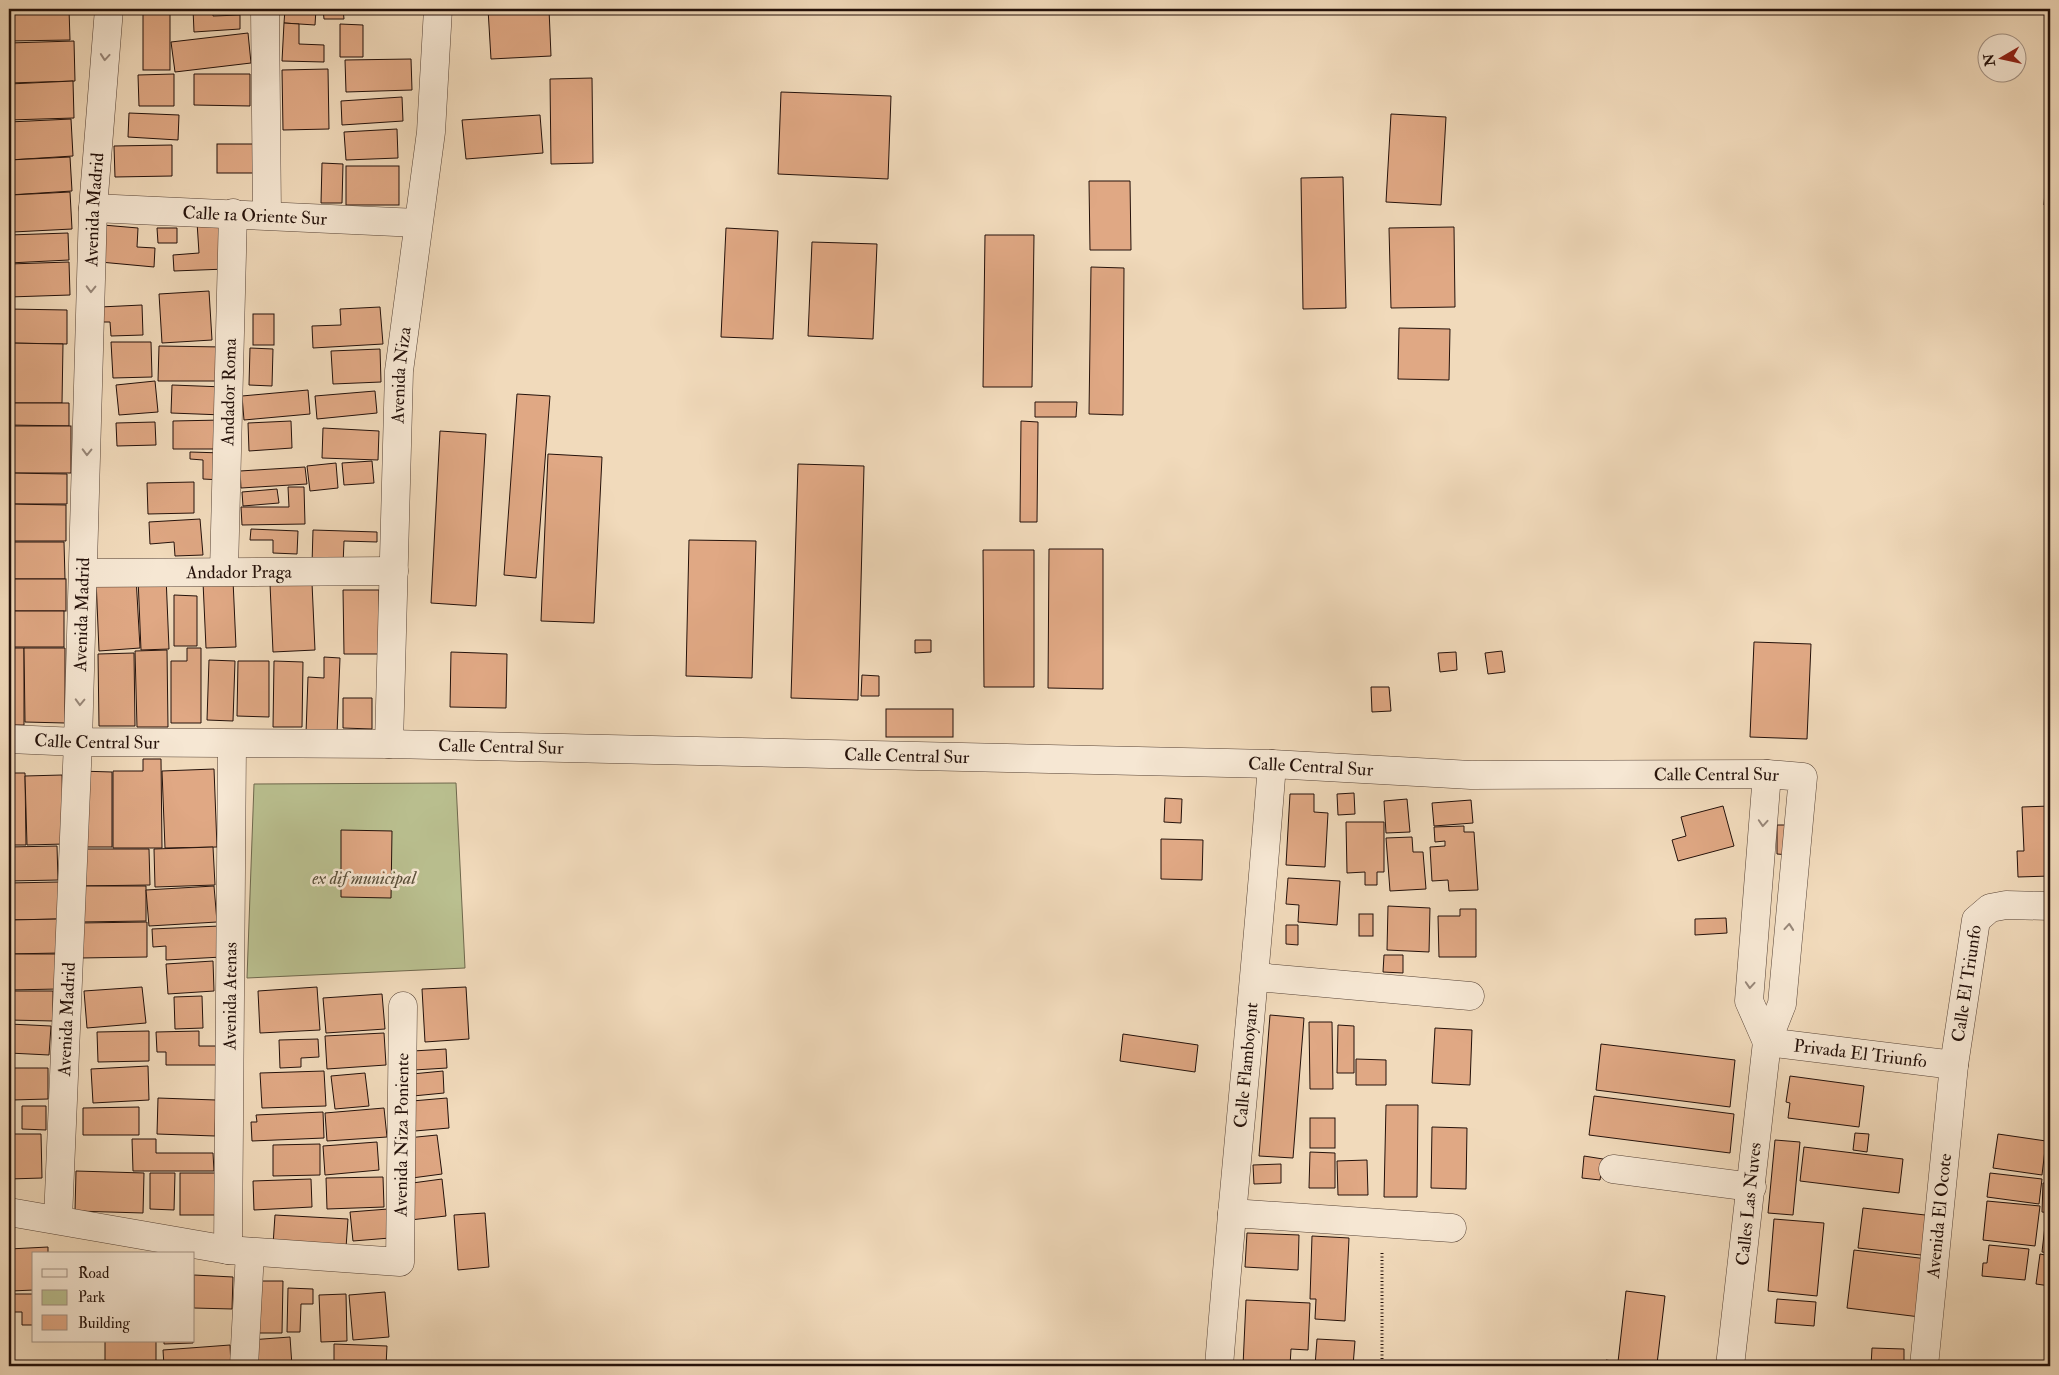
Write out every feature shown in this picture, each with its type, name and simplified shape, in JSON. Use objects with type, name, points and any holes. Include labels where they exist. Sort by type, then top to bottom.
[{"type":"street","name":"Avenida Madrid","points":[[58,1219],[84,573],[93,208],[109,9]]},
{"type":"street","points":[[265,9],[268,215]]},
{"type":"street","name":"Avenida Niza","points":[[389,744],[399,371],[431,132],[438,9]]},
{"type":"street","name":"Calle 1a Oriente Sur","points":[[93,208],[418,223]]},
{"type":"street","name":"Andador Roma","points":[[224,571],[233,214]]},
{"type":"street","name":"Andador Praga","points":[[84,573],[394,571]]},
{"type":"street","name":"Calle Central Sur","points":[[9,739],[78,742],[389,744],[1272,764],[1471,776],[1767,774],[1803,777]]},
{"type":"street","name":"Avenida Atenas","points":[[232,744],[239,1251],[244,1366]]},
{"type":"street","name":"Calle Flamboyant","points":[[1219,1366],[1232,1213],[1256,977],[1272,764]]},
{"type":"street","name":"Calles Las Nuves","points":[[1767,774],[1749,1001],[1767,1042]]},
{"type":"street","name":"Calles Las Nuves","points":[[1730,1366],[1752,1187],[1767,1042],[1782,1004],[1803,777]]},
{"type":"street","name":"Calle El Triunfo","points":[[1954,1065],[1976,920],[1990,908],[2006,905],[2050,906]]},
{"type":"street","points":[[1256,977],[1470,996]]},
{"type":"street","name":"Avenida Niza Poniente","points":[[239,1251],[400,1262],[403,1006]]},
{"type":"street","name":"Privada El Triunfo","points":[[1767,1042],[1954,1065]]},
{"type":"street","name":"Avenida El Ocote","points":[[1924,1366],[1954,1065]]},
{"type":"street","points":[[1613,1169],[1752,1187]]},
{"type":"street","points":[[9,1212],[239,1251]]},
{"type":"street","points":[[1232,1213],[1452,1228]]},
{"type":"path","points":[[1382,1224],[1382,1366]]},
{"type":"green space","name":"ex dif municipal","points":[[456,783],[465,968],[247,978],[254,784]]},
{"type":"building","points":[[9,9],[69,9],[70,40],[9,41]]},
{"type":"building","points":[[143,9],[170,9],[170,70],[143,70]]},
{"type":"building","points":[[193,9],[213,9],[213,16],[240,15],[240,29],[194,32]]},
{"type":"building","points":[[285,9],[316,9],[315,25],[284,23]]},
{"type":"building","points":[[323,9],[343,9],[344,19],[324,19]]},
{"type":"building","points":[[488,9],[549,9],[551,56],[491,59]]},
{"type":"building","points":[[284,23],[299,24],[299,44],[324,45],[324,62],[282,61]]},
{"type":"building","points":[[340,24],[363,25],[363,57],[340,57]]},
{"type":"building","points":[[248,33],[251,63],[175,72],[171,42]]},
{"type":"building","points":[[74,41],[75,81],[9,83],[9,43]]},
{"type":"building","points":[[411,59],[412,90],[346,92],[345,60]]},
{"type":"building","points":[[328,69],[329,129],[283,130],[282,70]]},
{"type":"building","points":[[174,74],[174,106],[139,106],[138,75]]},
{"type":"building","points":[[194,74],[250,74],[250,106],[194,105]]},
{"type":"building","points":[[592,78],[593,163],[551,164],[550,79]]},
{"type":"building","points":[[73,81],[74,118],[9,120],[9,84]]},
{"type":"building","points":[[781,92],[891,96],[888,179],[778,174]]},
{"type":"building","points":[[402,97],[403,121],[342,125],[341,101]]},
{"type":"building","points":[[129,113],[179,115],[178,140],[128,137]]},
{"type":"building","points":[[1391,114],[1446,117],[1441,205],[1386,202]]},
{"type":"building","points":[[540,115],[543,153],[466,159],[462,120]]},
{"type":"building","points":[[71,119],[73,156],[9,160],[9,122]]},
{"type":"building","points":[[2050,123],[2050,205],[2044,205]]},
{"type":"building","points":[[397,129],[398,158],[346,160],[344,132]]},
{"type":"building","points":[[217,144],[257,144],[257,173],[217,173]]},
{"type":"building","points":[[172,145],[172,176],[115,177],[114,146]]},
{"type":"building","points":[[70,157],[72,191],[9,195],[9,160]]},
{"type":"building","points":[[322,163],[343,164],[342,203],[321,203]]},
{"type":"building","points":[[346,166],[399,166],[399,205],[346,205]]},
{"type":"building","points":[[1343,177],[1346,308],[1303,309],[1301,178]]},
{"type":"building","points":[[1089,181],[1130,181],[1131,250],[1090,250]]},
{"type":"building","points":[[70,192],[72,229],[13,232],[11,195]]},
{"type":"building","points":[[223,220],[226,269],[174,271],[173,255],[199,253],[197,222]]},
{"type":"building","points":[[103,225],[138,228],[137,247],[155,248],[154,267],[100,262]]},
{"type":"building","points":[[1454,227],[1455,307],[1391,308],[1389,228]]},
{"type":"building","points":[[157,228],[177,228],[177,243],[158,243]]},
{"type":"building","points":[[726,228],[778,231],[773,339],[721,337]]},
{"type":"building","points":[[68,233],[69,260],[9,263],[9,235]]},
{"type":"building","points":[[985,235],[1034,235],[1032,387],[983,387]]},
{"type":"building","points":[[812,242],[877,244],[873,339],[808,336]]},
{"type":"building","points":[[69,262],[70,295],[9,297],[9,264]]},
{"type":"building","points":[[1091,267],[1124,268],[1123,415],[1089,414]]},
{"type":"building","points":[[209,291],[212,340],[162,343],[159,294]]},
{"type":"building","points":[[142,305],[143,335],[111,336],[110,322],[101,322],[100,307]]},
{"type":"building","points":[[380,307],[383,344],[313,348],[312,326],[341,325],[340,309]]},
{"type":"building","points":[[9,309],[67,310],[67,344],[9,343]]},
{"type":"building","points":[[253,314],[274,314],[274,345],[253,345]]},
{"type":"building","points":[[1399,328],[1450,329],[1449,380],[1398,379]]},
{"type":"building","points":[[111,342],[151,342],[152,377],[113,378]]},
{"type":"building","points":[[9,343],[63,344],[62,403],[9,403]]},
{"type":"building","points":[[159,346],[223,347],[223,381],[158,381]]},
{"type":"building","points":[[250,348],[273,349],[272,386],[249,385]]},
{"type":"building","points":[[380,349],[381,382],[333,384],[331,351]]},
{"type":"building","points":[[155,381],[158,412],[119,415],[116,385]]},
{"type":"building","points":[[172,385],[224,387],[223,415],[171,413]]},
{"type":"building","points":[[308,390],[310,414],[244,420],[242,396]]},
{"type":"building","points":[[375,391],[377,413],[317,419],[315,396]]},
{"type":"building","points":[[517,394],[550,396],[536,578],[504,575]]},
{"type":"building","points":[[1035,402],[1077,402],[1076,417],[1035,417]]},
{"type":"building","points":[[9,403],[69,403],[69,426],[9,425]]},
{"type":"building","points":[[222,420],[222,449],[173,449],[173,421]]},
{"type":"building","points":[[291,421],[292,448],[249,451],[248,423]]},
{"type":"building","points":[[1021,421],[1038,422],[1037,522],[1020,522]]},
{"type":"building","points":[[155,422],[156,445],[117,446],[116,423]]},
{"type":"building","points":[[9,426],[71,426],[71,473],[9,473]]},
{"type":"building","points":[[323,428],[379,431],[378,460],[322,458]]},
{"type":"building","points":[[440,431],[486,434],[476,606],[431,603]]},
{"type":"building","points":[[190,452],[223,453],[222,480],[203,479],[203,460],[190,459]]},
{"type":"building","points":[[548,454],[602,457],[594,623],[541,621]]},
{"type":"building","points":[[372,461],[374,483],[344,485],[342,463]]},
{"type":"building","points":[[336,463],[338,488],[310,491],[307,466]]},
{"type":"building","points":[[798,464],[864,466],[858,700],[791,698]]},
{"type":"building","points":[[305,467],[307,484],[241,488],[240,471]]},
{"type":"building","points":[[9,473],[67,474],[67,504],[9,504]]},
{"type":"building","points":[[194,482],[194,513],[148,514],[147,483]]},
{"type":"building","points":[[288,487],[304,487],[305,524],[242,525],[241,507],[289,507]]},
{"type":"building","points":[[277,489],[279,503],[243,506],[242,492]]},
{"type":"building","points":[[9,504],[66,505],[66,541],[9,541]]},
{"type":"building","points":[[200,519],[203,555],[175,556],[174,542],[150,544],[149,522]]},
{"type":"building","points":[[251,529],[298,531],[297,554],[273,553],[273,540],[250,540]]},
{"type":"building","points":[[313,530],[377,532],[377,542],[344,541],[343,565],[312,564]]},
{"type":"building","points":[[689,540],[756,541],[752,678],[686,676]]},
{"type":"building","points":[[9,542],[64,542],[65,579],[9,579]]},
{"type":"building","points":[[1049,549],[1103,549],[1103,689],[1048,688]]},
{"type":"building","points":[[983,550],[1034,550],[1034,687],[984,687]]},
{"type":"building","points":[[166,576],[169,649],[141,650],[138,578]]},
{"type":"building","points":[[136,577],[140,648],[99,651],[96,579]]},
{"type":"building","points":[[9,579],[66,579],[66,611],[9,611]]},
{"type":"building","points":[[233,580],[236,647],[206,648],[203,582]]},
{"type":"building","points":[[312,583],[315,650],[273,652],[270,584]]},
{"type":"building","points":[[343,590],[379,590],[379,654],[344,654]]},
{"type":"building","points":[[174,595],[197,596],[197,646],[174,646]]},
{"type":"building","points":[[9,611],[64,611],[64,647],[9,647]]},
{"type":"building","points":[[915,640],[931,640],[931,652],[915,653]]},
{"type":"building","points":[[1754,642],[1811,644],[1807,739],[1750,737]]},
{"type":"building","points":[[9,648],[24,648],[24,725],[9,725]]},
{"type":"building","points":[[24,648],[65,648],[65,723],[25,722]]},
{"type":"building","points":[[187,648],[201,648],[201,723],[171,723],[171,661],[187,661]]},
{"type":"building","points":[[167,650],[168,727],[137,727],[135,651]]},
{"type":"building","points":[[1502,651],[1505,672],[1488,674],[1485,653]]},
{"type":"building","points":[[451,652],[507,654],[506,708],[450,707]]},
{"type":"building","points":[[1456,652],[1457,670],[1440,672],[1438,653]]},
{"type":"building","points":[[134,653],[135,726],[99,726],[98,654]]},
{"type":"building","points":[[324,657],[340,658],[337,734],[306,733],[308,677],[324,678]]},
{"type":"building","points":[[209,660],[235,661],[233,721],[207,720]]},
{"type":"building","points":[[238,661],[269,661],[269,717],[237,716]]},
{"type":"building","points":[[274,661],[303,662],[302,727],[273,727]]},
{"type":"building","points":[[862,675],[879,676],[879,696],[861,696]]},
{"type":"building","points":[[1371,687],[1389,687],[1391,711],[1372,712]]},
{"type":"building","points":[[343,698],[372,698],[372,729],[343,728]]},
{"type":"building","points":[[886,709],[953,709],[953,737],[886,737]]},
{"type":"building","points":[[143,759],[161,759],[162,848],[113,848],[113,771],[143,771]]},
{"type":"building","points":[[214,769],[217,847],[165,848],[162,771]]},
{"type":"building","points":[[79,771],[112,772],[112,847],[79,847]]},
{"type":"building","points":[[9,773],[25,773],[26,845],[9,845]]},
{"type":"building","points":[[62,775],[64,844],[27,845],[25,776]]},
{"type":"building","points":[[1354,793],[1355,814],[1338,815],[1337,794]]},
{"type":"building","points":[[1290,794],[1314,794],[1314,812],[1328,813],[1325,867],[1286,865]]},
{"type":"building","points":[[1165,798],[1182,799],[1181,823],[1164,822]]},
{"type":"building","points":[[1407,799],[1410,832],[1386,833],[1384,801]]},
{"type":"building","points":[[1471,800],[1473,823],[1434,826],[1432,803]]},
{"type":"building","points":[[1723,806],[1734,846],[1678,861],[1672,840],[1686,836],[1681,817]]},
{"type":"building","points":[[2050,806],[2050,876],[2018,877],[2017,851],[2024,851],[2022,807]]},
{"type":"building","points":[[1346,822],[1384,822],[1384,872],[1377,872],[1377,885],[1365,885],[1365,872],[1347,873]]},
{"type":"building","points":[[1777,825],[1790,825],[1790,855],[1777,854]]},
{"type":"building","points":[[1464,826],[1464,832],[1474,832],[1478,890],[1449,891],[1448,880],[1432,881],[1430,847],[1445,846],[1445,841],[1435,842],[1434,827]]},
{"type":"building","points":[[341,830],[392,831],[391,898],[341,897]]},
{"type":"building","points":[[1412,837],[1413,852],[1423,852],[1426,889],[1390,891],[1386,838]]},
{"type":"building","points":[[1161,839],[1203,840],[1202,880],[1161,879]]},
{"type":"building","points":[[57,846],[58,880],[9,881],[9,847]]},
{"type":"building","points":[[213,847],[215,885],[155,887],[154,849]]},
{"type":"building","points":[[79,849],[149,849],[150,885],[79,886]]},
{"type":"building","points":[[1288,878],[1340,881],[1337,925],[1298,922],[1299,905],[1286,904]]},
{"type":"building","points":[[59,882],[60,919],[9,920],[9,883]]},
{"type":"building","points":[[78,886],[146,886],[146,921],[79,922]]},
{"type":"building","points":[[214,886],[217,922],[149,926],[146,890]]},
{"type":"building","points":[[1388,906],[1430,908],[1429,952],[1387,950]]},
{"type":"building","points":[[1460,909],[1476,909],[1476,957],[1439,957],[1438,916],[1460,916]]},
{"type":"building","points":[[1359,914],[1373,914],[1373,936],[1359,936]]},
{"type":"building","points":[[1726,918],[1727,933],[1695,935],[1695,919]]},
{"type":"building","points":[[58,919],[59,953],[9,954],[9,920]]},
{"type":"building","points":[[147,922],[147,957],[80,958],[79,923]]},
{"type":"building","points":[[1286,925],[1298,925],[1298,945],[1286,944]]},
{"type":"building","points":[[220,926],[222,957],[166,960],[166,946],[153,947],[152,929]]},
{"type":"building","points":[[9,954],[58,954],[58,989],[9,990]]},
{"type":"building","points":[[1384,955],[1403,955],[1403,973],[1383,972]]},
{"type":"building","points":[[213,961],[214,991],[168,994],[166,964]]},
{"type":"building","points":[[142,987],[146,1023],[87,1028],[84,991]]},
{"type":"building","points":[[317,987],[320,1030],[260,1033],[258,991]]},
{"type":"building","points":[[466,987],[469,1039],[425,1042],[422,989]]},
{"type":"building","points":[[9,991],[53,991],[53,1021],[9,1020]]},
{"type":"building","points":[[382,994],[385,1029],[326,1033],[323,998]]},
{"type":"building","points":[[202,996],[203,1028],[175,1029],[174,997]]},
{"type":"building","points":[[1270,1015],[1304,1018],[1293,1158],[1259,1156]]},
{"type":"building","points":[[1309,1022],[1332,1022],[1333,1089],[1310,1089]]},
{"type":"building","points":[[9,1024],[51,1026],[49,1055],[9,1053]]},
{"type":"building","points":[[1338,1025],[1354,1026],[1354,1073],[1337,1073]]},
{"type":"building","points":[[1435,1028],[1472,1030],[1470,1085],[1432,1083]]},
{"type":"building","points":[[149,1031],[149,1061],[98,1062],[97,1032]]},
{"type":"building","points":[[199,1031],[199,1046],[216,1046],[216,1065],[166,1065],[166,1052],[157,1052],[156,1032]]},
{"type":"building","points":[[384,1033],[386,1065],[327,1069],[325,1036]]},
{"type":"building","points":[[1123,1034],[1198,1045],[1195,1072],[1120,1061]]},
{"type":"building","points":[[318,1039],[319,1057],[301,1058],[301,1067],[280,1068],[279,1040]]},
{"type":"building","points":[[1601,1044],[1735,1060],[1730,1107],[1596,1090]]},
{"type":"building","points":[[446,1049],[447,1068],[414,1070],[413,1051]]},
{"type":"building","points":[[1356,1059],[1386,1060],[1386,1085],[1356,1085]]},
{"type":"building","points":[[148,1066],[149,1100],[93,1103],[91,1069]]},
{"type":"building","points":[[12,1068],[48,1068],[48,1099],[12,1100]]},
{"type":"building","points":[[324,1071],[326,1106],[262,1108],[260,1073]]},
{"type":"building","points":[[443,1071],[444,1093],[413,1096],[412,1074]]},
{"type":"building","points":[[365,1073],[369,1106],[335,1109],[331,1076]]},
{"type":"building","points":[[1790,1076],[1864,1086],[1859,1127],[1788,1118],[1790,1103],[1786,1102]]},
{"type":"building","points":[[1594,1096],[1734,1114],[1730,1153],[1589,1135]]},
{"type":"building","points":[[158,1098],[216,1100],[215,1136],[157,1134]]},
{"type":"building","points":[[447,1098],[449,1128],[415,1131],[412,1101]]},
{"type":"building","points":[[1386,1105],[1418,1105],[1417,1197],[1384,1197]]},
{"type":"building","points":[[22,1106],[46,1106],[46,1130],[22,1129]]},
{"type":"building","points":[[139,1107],[139,1135],[83,1135],[83,1108]]},
{"type":"building","points":[[384,1108],[387,1137],[327,1141],[325,1113]]},
{"type":"building","points":[[323,1112],[324,1138],[252,1141],[251,1122],[257,1122],[256,1115]]},
{"type":"building","points":[[1310,1118],[1335,1118],[1335,1148],[1310,1148]]},
{"type":"building","points":[[1432,1127],[1467,1128],[1466,1189],[1431,1188]]},
{"type":"building","points":[[1855,1133],[1869,1134],[1867,1152],[1853,1150]]},
{"type":"building","points":[[9,1134],[41,1134],[42,1178],[9,1179]]},
{"type":"building","points":[[1998,1134],[2046,1141],[2042,1175],[1993,1168]]},
{"type":"building","points":[[437,1135],[442,1174],[412,1178],[407,1138]]},
{"type":"building","points":[[132,1139],[156,1139],[156,1153],[213,1153],[214,1171],[133,1171]]},
{"type":"building","points":[[1775,1140],[1800,1142],[1793,1215],[1768,1213]]},
{"type":"building","points":[[377,1142],[379,1170],[325,1175],[323,1146]]},
{"type":"building","points":[[320,1144],[320,1175],[273,1176],[273,1145]]},
{"type":"building","points":[[2050,1146],[2050,1179],[2047,1179]]},
{"type":"building","points":[[1804,1147],[1903,1159],[1899,1193],[1800,1181]]},
{"type":"building","points":[[1310,1152],[1335,1153],[1335,1188],[1309,1188]]},
{"type":"building","points":[[1584,1156],[1603,1159],[1600,1180],[1582,1178]]},
{"type":"building","points":[[1367,1160],[1368,1195],[1338,1195],[1337,1161]]},
{"type":"building","points":[[1281,1164],[1281,1183],[1254,1184],[1253,1165]]},
{"type":"building","points":[[76,1171],[144,1173],[143,1213],[75,1211]]},
{"type":"building","points":[[150,1173],[175,1173],[174,1210],[150,1209]]},
{"type":"building","points":[[180,1173],[218,1173],[218,1215],[180,1215]]},
{"type":"building","points":[[1990,1173],[2042,1179],[2039,1204],[1987,1197]]},
{"type":"building","points":[[383,1177],[384,1207],[327,1209],[326,1178]]},
{"type":"building","points":[[311,1179],[312,1207],[254,1210],[253,1181]]},
{"type":"building","points":[[442,1179],[446,1216],[410,1220],[405,1184]]},
{"type":"building","points":[[2043,1183],[2050,1183],[2050,1213],[2042,1212]]},
{"type":"building","points":[[1987,1201],[2040,1206],[2035,1246],[1983,1240]]},
{"type":"building","points":[[1863,1208],[1934,1216],[1930,1256],[1858,1248]]},
{"type":"building","points":[[388,1209],[390,1238],[353,1241],[350,1212]]},
{"type":"building","points":[[485,1213],[489,1267],[458,1270],[454,1215]]},
{"type":"building","points":[[275,1215],[348,1219],[346,1248],[273,1245]]},
{"type":"building","points":[[2046,1217],[2050,1217],[2050,1253],[2042,1252]]},
{"type":"building","points":[[1774,1219],[1824,1223],[1817,1296],[1768,1291]]},
{"type":"building","points":[[1247,1233],[1299,1235],[1298,1270],[1245,1267]]},
{"type":"building","points":[[1312,1236],[1349,1238],[1345,1321],[1315,1319],[1316,1299],[1310,1299]]},
{"type":"building","points":[[1989,1245],[2029,1249],[2025,1280],[1982,1276],[1983,1263],[1987,1263]]},
{"type":"building","points":[[48,1247],[48,1252],[32,1252],[32,1290],[11,1291],[9,1249]]},
{"type":"building","points":[[1854,1250],[1927,1259],[1920,1317],[1847,1308]]},
{"type":"building","points":[[2040,1254],[2050,1256],[2050,1286],[2036,1284]]},
{"type":"building","points":[[195,1275],[233,1277],[232,1309],[195,1308]]},
{"type":"building","points":[[252,1281],[283,1281],[282,1333],[251,1333]]},
{"type":"building","points":[[288,1288],[313,1289],[313,1304],[301,1304],[300,1332],[287,1332]]},
{"type":"building","points":[[1626,1291],[1665,1296],[1657,1364],[1673,1366],[1605,1366],[1606,1360],[1618,1362]]},
{"type":"building","points":[[385,1292],[389,1337],[353,1340],[349,1295]]},
{"type":"building","points":[[12,1294],[32,1294],[32,1325],[22,1325],[22,1312],[12,1312]]},
{"type":"building","points":[[346,1294],[347,1341],[321,1342],[319,1295]]},
{"type":"building","points":[[1777,1299],[1816,1302],[1814,1326],[1775,1323]]},
{"type":"building","points":[[1246,1300],[1310,1303],[1308,1350],[1291,1349],[1290,1366],[1243,1366]]},
{"type":"building","points":[[290,1337],[292,1366],[252,1366],[250,1340]]},
{"type":"building","points":[[1317,1339],[1355,1341],[1353,1366],[1315,1366]]},
{"type":"building","points":[[105,1342],[156,1342],[156,1366],[105,1366]]},
{"type":"building","points":[[164,1342],[193,1342],[193,1343],[164,1344]]},
{"type":"building","points":[[334,1344],[387,1346],[386,1366],[334,1366]]},
{"type":"building","points":[[230,1345],[231,1366],[164,1366],[163,1350]]},
{"type":"building","points":[[1872,1348],[1904,1349],[1904,1366],[1871,1366]]}]
